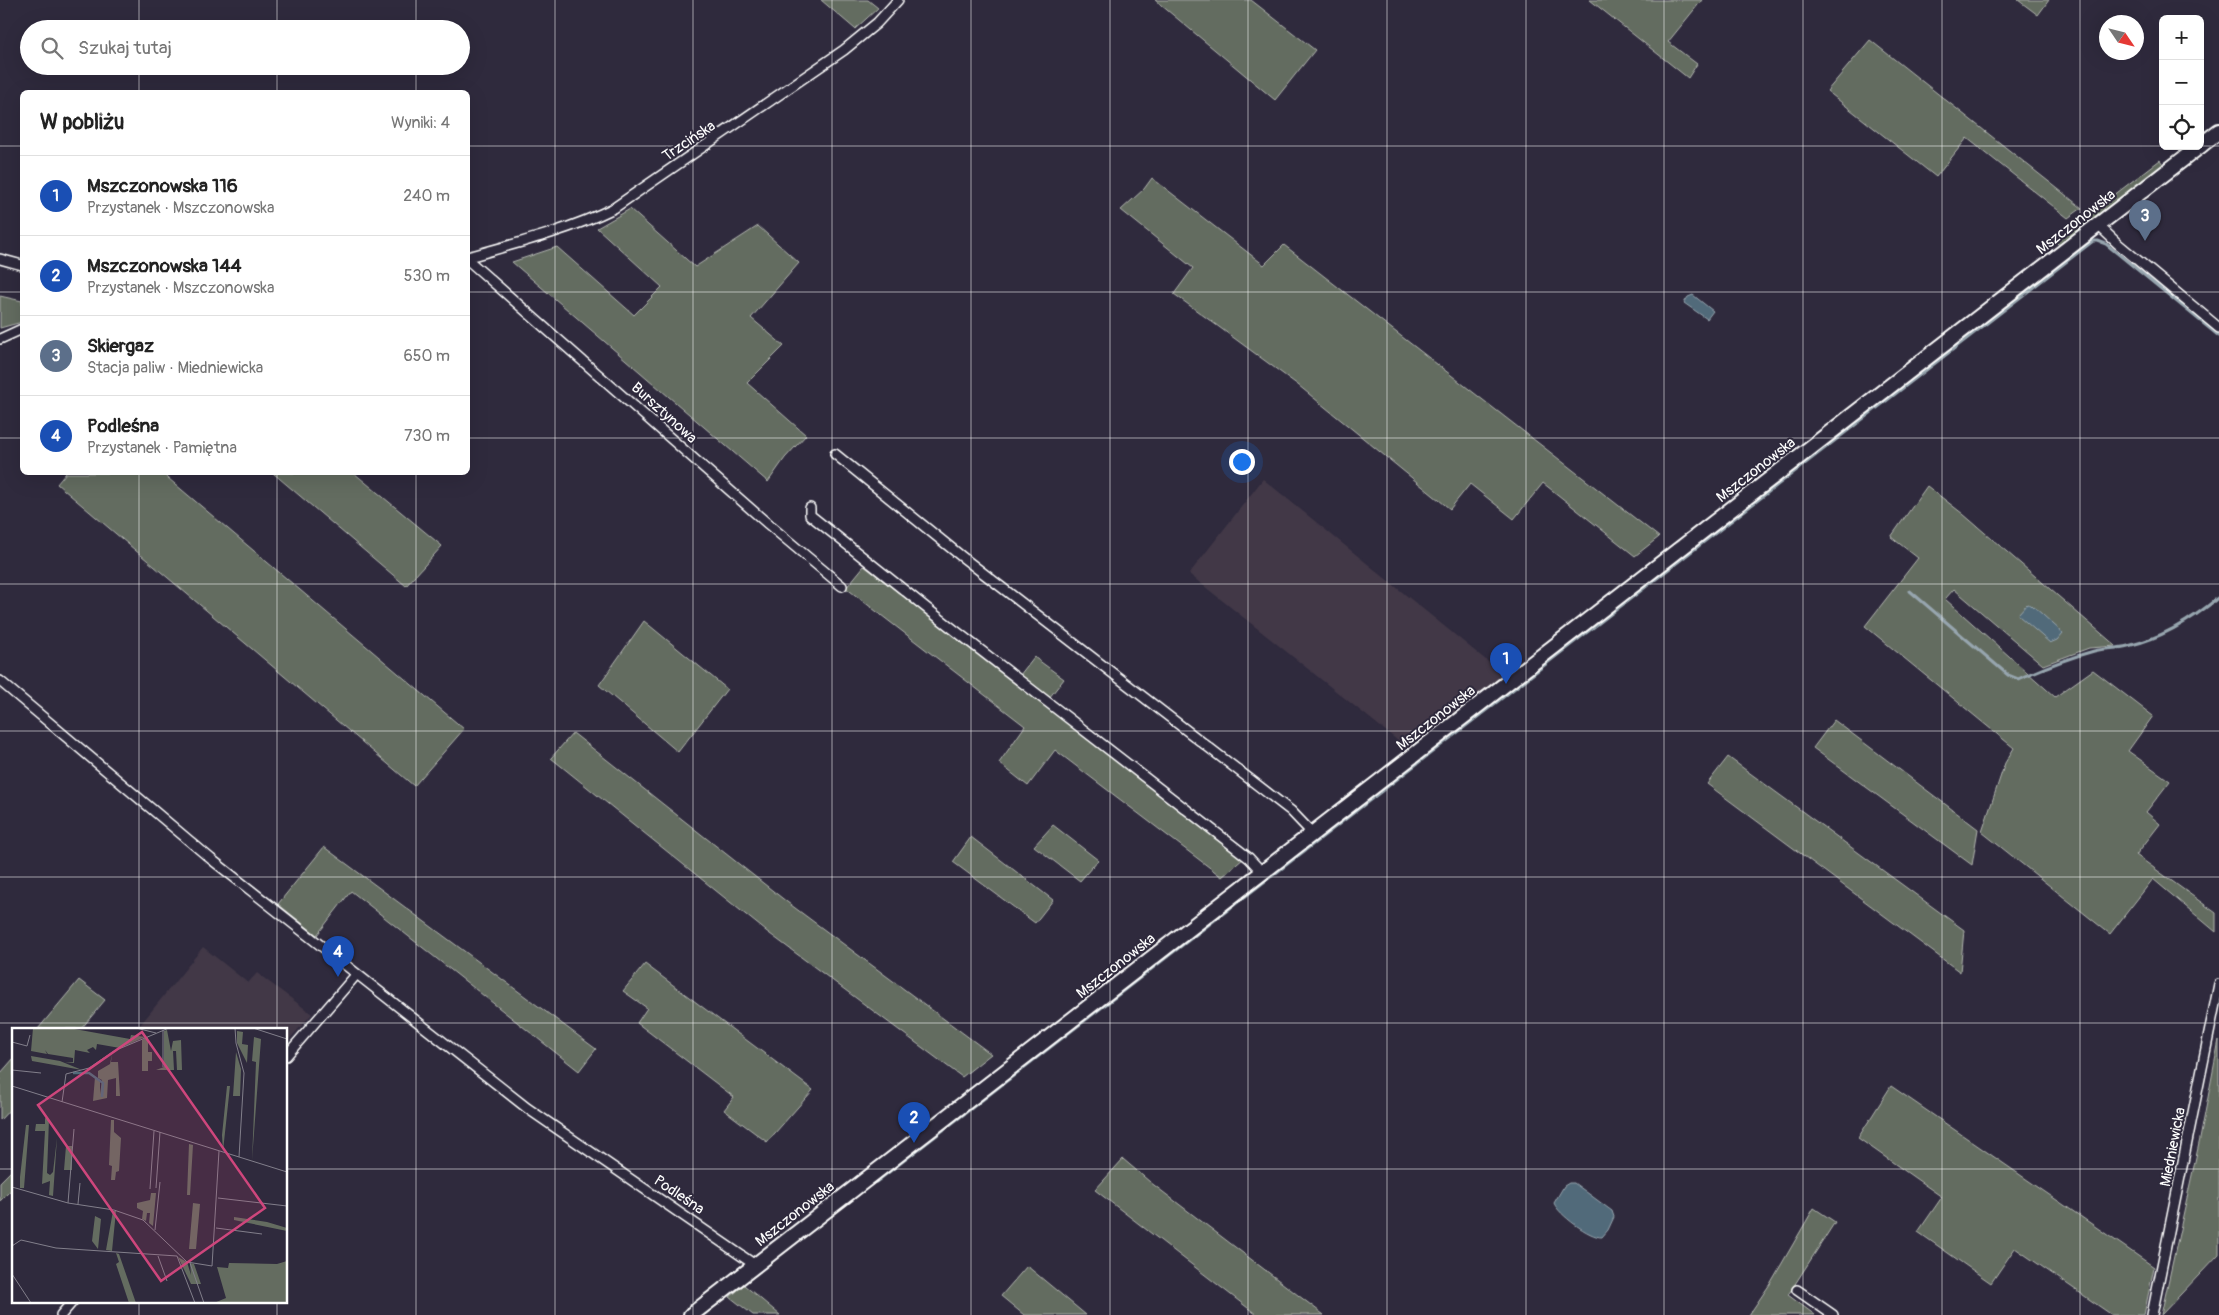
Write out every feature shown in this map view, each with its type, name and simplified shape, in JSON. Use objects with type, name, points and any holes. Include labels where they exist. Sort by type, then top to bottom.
[{"type":"main road","name":"Mszczonowska","points":[[2204,143],[2219,131]]},
{"type":"main road","name":"Mszczonowska","points":[[692,1315],[2195,150]]},
{"type":"street","name":"Trzcińska","points":[[470,257],[551,234],[588,221],[614,208],[844,50],[876,23],[898,0]]},
{"type":"street","points":[[2099,226],[2219,328]]},
{"type":"street","points":[[0,259],[20,264]]},
{"type":"street","name":"Bursztynowa","points":[[470,260],[768,524],[842,586]]},
{"type":"street","points":[[0,339],[20,329]]},
{"type":"street","points":[[835,454],[961,556],[1291,811],[1313,834]]},
{"type":"street","points":[[810,508],[810,515],[939,618],[1249,858],[1263,873]]},
{"type":"street","name":"Podleśna","points":[[0,681],[211,859],[527,1108],[755,1265]]},
{"type":"street","points":[[288,1054],[356,975]]},
{"type":"street","name":"Miedniewicka","points":[[2152,1315],[2219,984]]},
{"type":"street","points":[[1798,1290],[1833,1315]]},
{"type":"street","points":[[61,1315],[72,1302]]},
{"type":"shaded area","points":[[821,0],[868,0],[878,8],[855,29]]},
{"type":"shaded area","points":[[1155,0],[1251,0],[1315,50],[1275,100]]},
{"type":"shaded area","points":[[1590,0],[1702,0],[1668,42],[1697,64],[1688,78]]},
{"type":"shaded area","points":[[2018,0],[2049,0],[2038,15]]},
{"type":"shaded area","points":[[1870,40],[2082,208],[2068,218],[1967,138],[1936,177],[1827,91]]},
{"type":"shaded area","points":[[2160,160],[2165,167],[2120,199],[2061,246],[2054,241]]},
{"type":"shaded area","points":[[1152,178],[1264,265],[1284,245],[1659,537],[1635,556],[1543,483],[1514,519],[1470,484],[1450,509],[1298,385],[1174,294],[1193,268],[1121,210],[1144,189]]},
{"type":"shaded area","points":[[630,209],[695,267],[758,226],[799,263],[751,318],[784,346],[747,383],[806,435],[785,458],[768,482],[512,262],[557,247],[634,315],[662,287],[597,228]]},
{"type":"shaded area","points":[[0,296],[20,301],[20,323],[0,328]]},
{"type":"shaded area","points":[[64,475],[164,475],[464,729],[414,786],[57,484]]},
{"type":"shaded area","points":[[275,475],[356,475],[442,546],[406,586]]},
{"type":"shaded area","points":[[1263,479],[1504,675],[1407,748],[1189,574]]},
{"type":"shaded area","points":[[1927,486],[1963,514],[2116,646],[2089,648],[2043,665],[1954,589],[1945,599],[2055,697],[2093,670],[2153,716],[2128,751],[2170,781],[2146,812],[2160,824],[2136,855],[2216,913],[2216,932],[2153,879],[2110,934],[1982,832],[2005,763],[2014,748],[1865,626],[1918,558],[1891,537]]},
{"type":"shaded area","points":[[864,566],[1244,858],[1222,877],[1055,750],[1028,786],[999,763],[1025,726],[846,588]]},
{"type":"shaded area","points":[[644,621],[727,689],[678,752],[599,685]]},
{"type":"shaded area","points":[[1034,657],[1064,679],[1049,698],[1020,675]]},
{"type":"shaded area","points":[[1834,720],[1978,829],[1972,865],[1813,748]]},
{"type":"shaded area","points":[[573,733],[787,902],[991,1054],[962,1077],[766,931],[551,758]]},
{"type":"shaded area","points":[[1728,757],[1964,930],[1960,972],[1707,784]]},
{"type":"shaded area","points":[[1053,825],[1098,860],[1080,881],[1034,846]]},
{"type":"shaded area","points":[[971,837],[1053,900],[1035,923],[953,862]]},
{"type":"shaded area","points":[[324,847],[596,1049],[579,1071],[351,891],[317,935],[278,904]]},
{"type":"shaded area","points":[[203,947],[248,983],[257,973],[312,1014],[288,1041],[288,1028],[138,1028]]},
{"type":"shaded area","points":[[645,964],[813,1090],[767,1142],[724,1110],[734,1097],[637,1023],[647,1008],[623,991]]},
{"type":"shaded area","points":[[79,980],[105,1000],[82,1028],[39,1028]]},
{"type":"shaded area","points":[[2219,1040],[2219,1254],[2161,1315],[2200,1139]]},
{"type":"shaded area","points":[[12,1060],[12,1107],[0,1120],[0,1074]]},
{"type":"shaded area","points":[[1891,1086],[2154,1267],[2144,1315],[2112,1315],[2015,1248],[1991,1283],[1918,1232],[1942,1197],[1858,1138]]},
{"type":"shaded area","points":[[1123,1159],[1150,1182],[1324,1315],[1257,1315],[1095,1190]]},
{"type":"shaded area","points":[[12,1170],[12,1189],[0,1201],[0,1182]]},
{"type":"shaded area","points":[[1814,1208],[1835,1222],[1788,1295],[1815,1315],[1749,1315],[1770,1284]]},
{"type":"shaded area","points":[[1027,1266],[1086,1315],[1024,1315],[1001,1296]]},
{"type":"shaded area","points":[[744,1285],[780,1315],[753,1315],[730,1297]]},
{"type":"water","points":[[1693,295],[1713,311],[1707,319],[1684,303],[1688,297]]},
{"type":"water","points":[[2027,604],[2033,606],[2063,633],[2057,640],[2050,643],[2019,616],[2018,614]]},
{"type":"water","points":[[1574,1183],[1612,1211],[1614,1217],[1608,1230],[1602,1237],[1583,1230],[1557,1208],[1554,1203],[1564,1186]]},
{"type":"waterway","points":[[876,1182],[2093,241],[2106,244],[2219,336]]},
{"type":"waterway","points":[[1910,591],[2008,675],[2018,679],[2084,654],[2098,650],[2124,647],[2153,638],[2188,620],[2219,597]]},
{"type":"place","name":"Skiergaz","points":[[2145,241]]},
{"type":"place","name":"Mszczonowska 116","points":[[1506,684]]},
{"type":"place","name":"Podleśna","points":[[338,977]]},
{"type":"place","name":"Mszczonowska 144","points":[[914,1143]]}]
